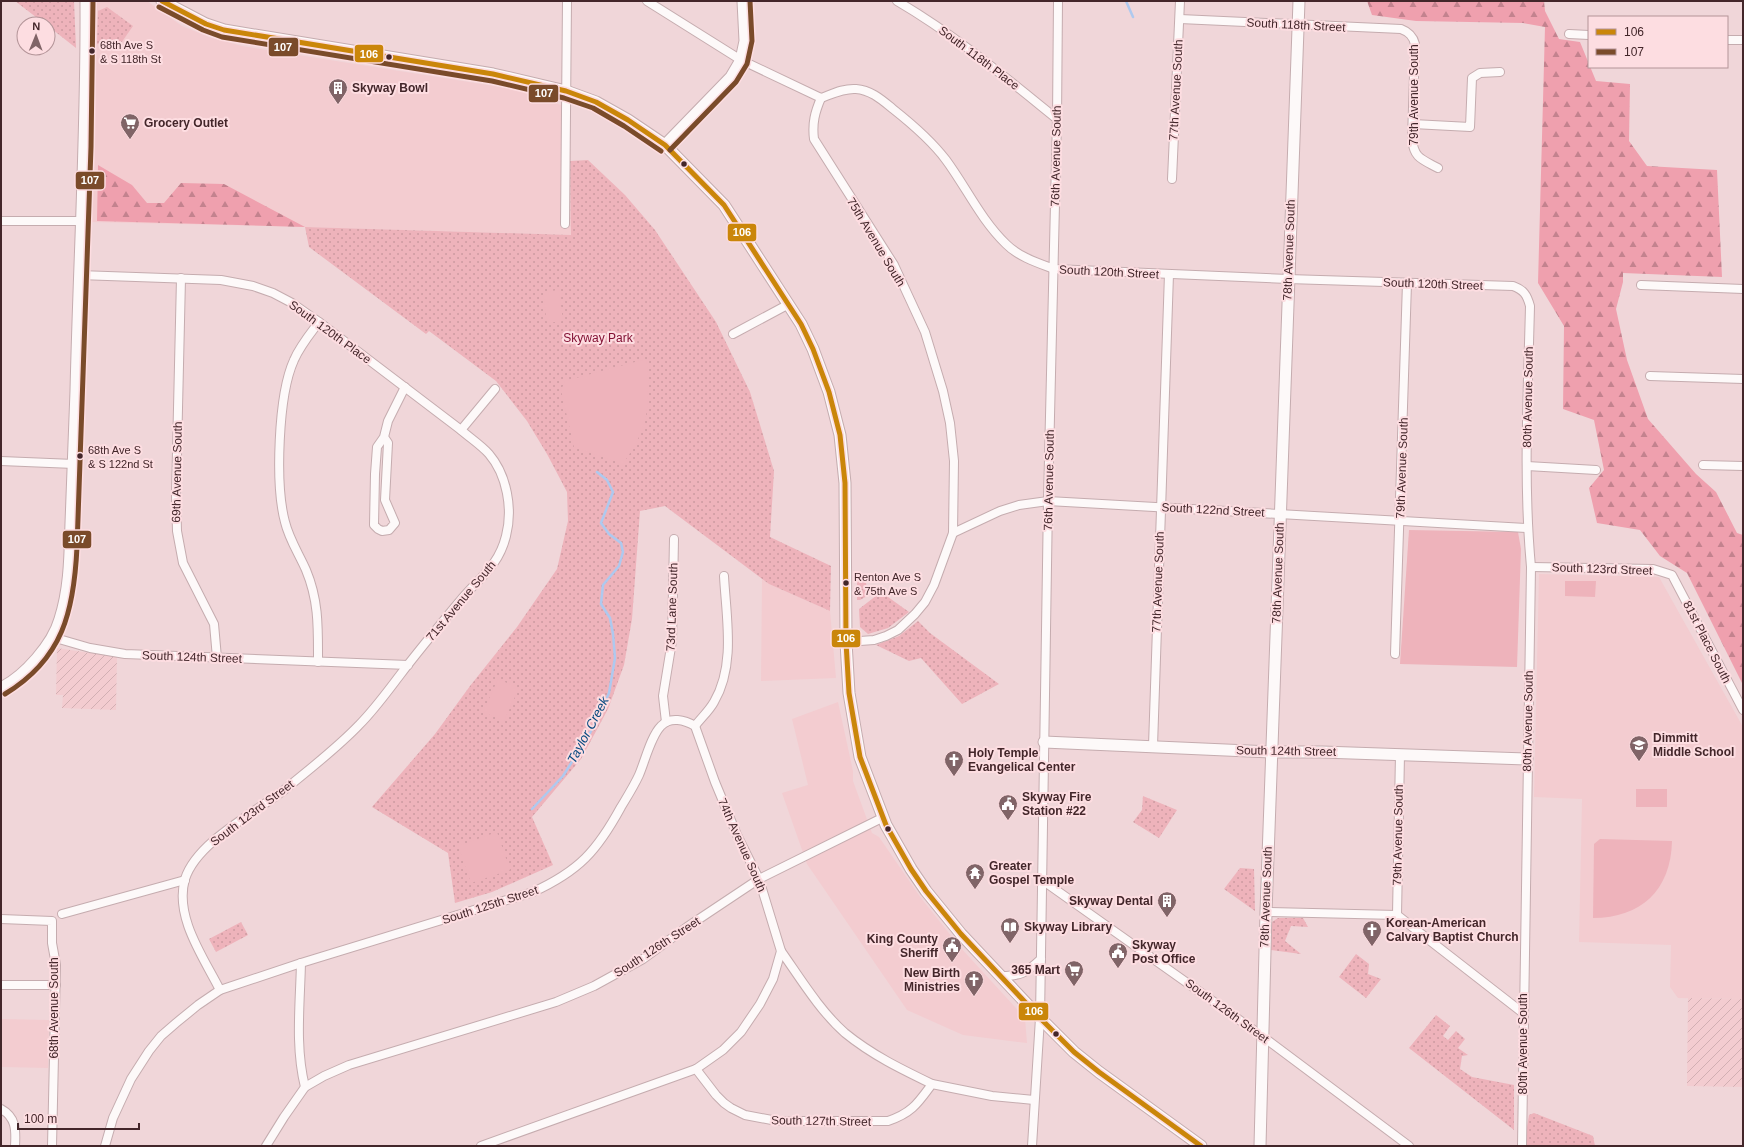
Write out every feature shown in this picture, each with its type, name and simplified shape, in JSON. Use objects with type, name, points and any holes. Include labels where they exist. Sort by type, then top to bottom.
[{"type":"street","points":[[1,688],[16,678],[34,661],[52,637],[60,621],[67,594],[74,464],[86,68],[86,1]]},
{"type":"street","points":[[162,1],[206,24],[224,30],[492,74],[566,91],[628,120],[665,145],[724,205],[789,304],[807,336],[829,392],[840,435],[845,483],[846,642],[849,693],[860,757],[882,818],[904,858],[926,891],[961,934],[1040,1018],[1074,1052],[1099,1072],[1201,1146]]},
{"type":"street","points":[[565,224],[567,1]]},
{"type":"street","points":[[647,1],[741,60],[821,98]]},
{"type":"street","points":[[665,145],[730,77],[741,60],[744,41],[743,1]]},
{"type":"street","name":"South 118th Place","points":[[897,1],[928,19],[977,54],[1057,119]]},
{"type":"street","name":"76th Avenue South","points":[[1032,1146],[1040,1018],[1058,1]]},
{"type":"street","name":"77th Avenue South","points":[[1172,179],[1180,1]]},
{"type":"street","name":"78th Avenue South","points":[[1260,1146],[1266,912],[1299,1]]},
{"type":"street","name":"South 118th Street","points":[[1180,18],[1401,29],[1410,34]]},
{"type":"street","name":"79th Avenue South","points":[[1410,34],[1414,38],[1415,44],[1412,138],[1414,153],[1419,158],[1438,168]]},
{"type":"street","points":[[1569,34],[1588,35]]},
{"type":"street","points":[[1728,40],[1743,40]]},
{"type":"street","points":[[1413,124],[1470,128],[1472,78],[1480,73],[1500,72]]},
{"type":"street","name":"South 120th Street","points":[[821,98],[839,91],[856,89],[869,91],[883,100],[930,142],[945,159],[990,226],[1006,244],[1015,252],[1054,270],[1288,280],[1512,286],[1522,289],[1527,296]]},
{"type":"street","name":"75th Avenue South","points":[[821,98],[815,113],[812,127],[814,139],[894,265],[925,332],[943,391],[950,423],[954,461],[953,533],[934,586],[915,614],[898,630],[874,640],[846,642]]},
{"type":"street","points":[[1,220],[81,221]]},
{"type":"street","name":"77th Avenue South","points":[[1152,746],[1169,274]]},
{"type":"street","name":"South 120th Place","points":[[79,275],[221,280],[253,286],[292,303],[462,430]]},
{"type":"street","name":"69th Avenue South","points":[[181,278],[176,495],[177,531],[183,563],[214,624],[217,658]]},
{"type":"street","name":"79th Avenue South","points":[[1395,654],[1407,283]]},
{"type":"street","points":[[1640,285],[1743,289]]},
{"type":"street","name":"80th Avenue South","points":[[1522,1146],[1531,567],[1527,528],[1530,306],[1527,296]]},
{"type":"street","points":[[733,334],[789,304]]},
{"type":"street","points":[[318,662],[318,615],[315,594],[306,569],[285,523],[280,492],[280,460],[282,414],[287,386],[294,361],[303,344],[319,322]]},
{"type":"street","points":[[1650,376],[1743,379]]},
{"type":"street","points":[[384,437],[388,444],[385,500],[395,523],[389,530],[382,531],[374,525],[377,447],[384,437],[388,421],[405,387]]},
{"type":"street","points":[[462,430],[495,389]]},
{"type":"street","name":"71st Avenue South","points":[[408,665],[461,599],[490,570],[501,552],[507,535],[509,516],[508,497],[504,481],[489,454],[462,430]]},
{"type":"street","points":[[1,461],[74,464]]},
{"type":"street","points":[[1703,465],[1743,466]]},
{"type":"street","points":[[1527,466],[1596,470]]},
{"type":"street","name":"South 122nd Street","points":[[953,533],[1000,511],[1019,505],[1048,501],[1527,528]]},
{"type":"street","name":"73rd Lane South","points":[[666,722],[663,696],[672,641],[674,539]]},
{"type":"street","name":"South 123rd Street","points":[[1531,567],[1653,569],[1672,575]]},
{"type":"street","name":"81st Place South","points":[[1672,575],[1743,710]]},
{"type":"street","points":[[666,722],[681,720],[695,726],[713,702],[720,688],[725,670],[728,648],[724,576]]},
{"type":"street","name":"South 124th Street","points":[[52,637],[90,648],[125,654],[408,665]]},
{"type":"street","name":"South 123rd Street","points":[[220,990],[190,931],[184,914],[182,897],[185,880],[192,864],[213,840],[275,798],[327,755],[359,725],[408,665]]},
{"type":"street","name":"South 125th Street","points":[[220,990],[301,963],[533,892],[557,881],[590,854],[608,830],[638,777],[656,732],[666,722]]},
{"type":"street","name":"74th Avenue South","points":[[695,726],[715,782],[737,835],[759,879],[781,951]]},
{"type":"street","name":"South 124th Street","points":[[1044,742],[1272,752],[1400,754],[1527,759]]},
{"type":"street","name":"79th Avenue South","points":[[1397,915],[1400,754]]},
{"type":"street","name":"South 126th Street","points":[[305,1087],[324,1076],[349,1065],[556,1002],[594,986],[643,959],[687,927],[759,879],[882,818]]},
{"type":"street","points":[[62,914],[185,880]]},
{"type":"street","name":"South 126th Street","points":[[1042,880],[1262,1036],[1409,1146]]},
{"type":"street","points":[[1266,912],[1397,915],[1523,1013]]},
{"type":"street","name":"68th Avenue South","points":[[1,919],[52,921],[52,944],[56,965],[52,1146]]},
{"type":"street","points":[[481,1146],[696,1069],[723,1050],[741,1032],[760,1004],[773,979],[781,951]]},
{"type":"street","points":[[781,951],[811,992],[845,1032],[888,1063],[932,1084],[992,1096],[1034,1100]]},
{"type":"street","points":[[1001,976],[1022,974],[1028,971],[1041,959]]},
{"type":"street","points":[[266,1146],[305,1087],[300,1068],[299,1052],[301,963]]},
{"type":"street","points":[[1,985],[56,985]]},
{"type":"street","points":[[105,1146],[113,1118],[131,1079],[149,1051],[161,1036],[176,1023],[198,1005],[220,990]]},
{"type":"street","name":"South 127th Street","points":[[696,1069],[716,1095],[730,1108],[745,1115],[777,1121],[888,1121],[903,1116],[918,1103],[932,1084]]},
{"type":"street","points":[[1,1109],[11,1117],[15,1125],[15,1146]]},
{"type":"shaded area","points":[[94,1],[147,1],[182,26],[209,37],[242,46],[513,89],[570,108],[571,235],[90,222]]},
{"type":"shaded area","name":"Dimmitt Middle School","points":[[1539,574],[1659,577],[1743,727],[1743,999],[1678,998],[1670,987],[1671,945],[1579,942],[1582,799],[1534,797]]},
{"type":"shaded area","points":[[762,579],[769,584],[830,611],[836,678],[761,681]]},
{"type":"shaded area","points":[[57,648],[117,657],[116,710],[62,708],[63,695],[56,695]]},
{"type":"shaded area","points":[[838,702],[853,771],[853,781],[872,833],[879,837],[921,898],[960,947],[1025,1018],[1027,1043],[963,1035],[907,1010],[807,864],[782,793],[808,785],[792,719]]},
{"type":"shaded area","points":[[1688,998],[1743,999],[1743,1087],[1687,1086]]},
{"type":"shaded area","points":[[2,1019],[49,1020],[48,1068],[2,1067]]},
{"type":"green space","points":[[15,1],[74,1],[76,48],[56,32],[56,16],[35,16]]},
{"type":"green space","points":[[1367,1],[1544,1],[1545,11],[1559,39],[1580,42],[1588,62],[1588,68],[1591,68],[1596,81],[1630,84],[1629,141],[1647,166],[1717,170],[1722,277],[1623,273],[1623,282],[1616,309],[1627,360],[1648,419],[1696,474],[1716,492],[1737,533],[1743,535],[1743,685],[1687,573],[1660,556],[1640,530],[1597,523],[1589,488],[1604,470],[1594,420],[1563,409],[1564,326],[1538,283],[1545,27],[1523,23],[1416,21],[1372,15]]},
{"type":"green space","points":[[107,7],[133,26],[119,46],[97,44],[98,11]]},
{"type":"green space","name":"Skyway Park","points":[[588,160],[625,195],[655,230],[716,322],[750,392],[774,471],[770,537],[831,566],[830,611],[769,584],[665,506],[640,511],[632,619],[624,665],[608,709],[581,759],[532,817],[553,865],[492,892],[455,903],[448,853],[372,807],[435,734],[470,686],[517,627],[557,569],[568,521],[567,492],[547,454],[527,421],[496,381],[429,331],[426,334],[309,247],[305,227],[571,235],[570,161]]},
{"type":"green space","points":[[98,165],[132,185],[147,203],[164,203],[181,183],[224,184],[305,227],[97,221]]},
{"type":"green space","points":[[559,290],[563,321],[547,323],[543,292]]},
{"type":"green space","points":[[646,359],[648,369],[648,396],[646,416],[638,440],[623,464],[574,447],[561,390],[565,381]]},
{"type":"green space","points":[[1409,530],[1518,532],[1521,549],[1517,667],[1400,664]]},
{"type":"green space","points":[[857,577],[866,581],[867,596],[860,600],[857,600]]},
{"type":"green space","points":[[1565,581],[1596,581],[1595,597],[1565,596]]},
{"type":"green space","points":[[881,592],[909,612],[888,628],[868,634],[860,627],[859,609]]},
{"type":"green space","points":[[918,621],[930,633],[999,684],[962,704],[921,658],[909,661],[876,645],[899,636]]},
{"type":"green space","points":[[498,679],[519,688],[504,721],[483,712]]},
{"type":"green space","points":[[1636,789],[1667,789],[1667,807],[1636,807]]},
{"type":"green space","points":[[1143,796],[1177,810],[1159,838],[1133,822],[1142,810]]},
{"type":"green space","points":[[497,832],[510,870],[471,883],[458,846]]},
{"type":"green space","points":[[1600,839],[1672,841],[1666,874],[1659,887],[1650,898],[1639,907],[1625,913],[1610,917],[1593,918],[1594,844]]},
{"type":"green space","points":[[1240,868],[1254,869],[1255,911],[1224,889]]},
{"type":"green space","points":[[1278,918],[1303,918],[1308,927],[1291,926],[1285,941],[1301,954],[1271,950],[1272,922]]},
{"type":"green space","points":[[241,922],[248,935],[216,952],[209,939]]},
{"type":"green space","points":[[1356,954],[1369,964],[1368,974],[1381,979],[1366,998],[1339,977]]},
{"type":"green space","points":[[1436,1015],[1450,1026],[1443,1036],[1448,1040],[1456,1031],[1465,1039],[1458,1048],[1468,1055],[1462,1056],[1460,1069],[1472,1077],[1514,1085],[1514,1130],[1409,1048]]},
{"type":"green space","points":[[1534,1113],[1593,1136],[1595,1146],[1527,1146],[1527,1127],[1529,1115]]},
{"type":"waterway","points":[[1126,1],[1133,17]]},
{"type":"waterway","name":"Taylor Creek","points":[[532,809],[563,776],[590,733],[609,693],[615,658],[613,634],[610,618],[601,604],[603,585],[619,566],[623,552],[621,543],[609,534],[601,523],[613,492],[607,480],[597,472]]},
{"type":"transit line","name":"107","points":[[5,694],[25,680],[40,665],[52,649],[62,631],[73,592],[77,547],[91,147],[93,1]]},
{"type":"transit line","name":"106","points":[[162,1],[206,24],[224,30],[493,74],[566,91],[596,102],[628,120],[665,145],[724,205],[801,324],[813,349],[829,392],[840,435],[845,483],[846,642],[849,693],[860,757],[886,825],[911,869],[926,891],[961,934],[1040,1018],[1074,1052],[1099,1072],[1201,1146]]},
{"type":"transit line","name":"107","points":[[670,150],[736,82],[747,64],[752,41],[750,1]]},
{"type":"transit line","name":"107","points":[[159,7],[203,30],[222,37],[492,81],[564,98],[593,108],[624,126],[661,151]]},
{"type":"place","name":"68th Ave S & S 118th St","points":[[92,51]]},
{"type":"place","name":"Skyway Bowl","points":[[338,105]]},
{"type":"place","name":"Grocery Outlet","points":[[130,140]]},
{"type":"place","name":"68th Ave S & S 122nd St","points":[[80,456]]},
{"type":"place","name":"Renton Ave S & 75th Ave S","points":[[846,583]]},
{"type":"place","name":"Dimmitt Middle School","points":[[1639,762]]},
{"type":"place","name":"Holy Temple Evangelical Center","points":[[954,777]]},
{"type":"place","name":"Skyway Fire Station #22","points":[[1008,821]]},
{"type":"place","name":"Greater Gospel Temple","points":[[975,890]]},
{"type":"place","name":"Skyway Dental","points":[[1167,918]]},
{"type":"place","name":"Skyway Library","points":[[1010,944]]},
{"type":"place","name":"Korean-American Calvary Baptist Church","points":[[1372,947]]},
{"type":"place","name":"King County Sheriff","points":[[952,963]]},
{"type":"place","name":"Skyway Post Office","points":[[1118,969]]},
{"type":"place","name":"365 Mart","points":[[1074,987]]},
{"type":"place","name":"New Birth Ministries","points":[[974,997]]}]
